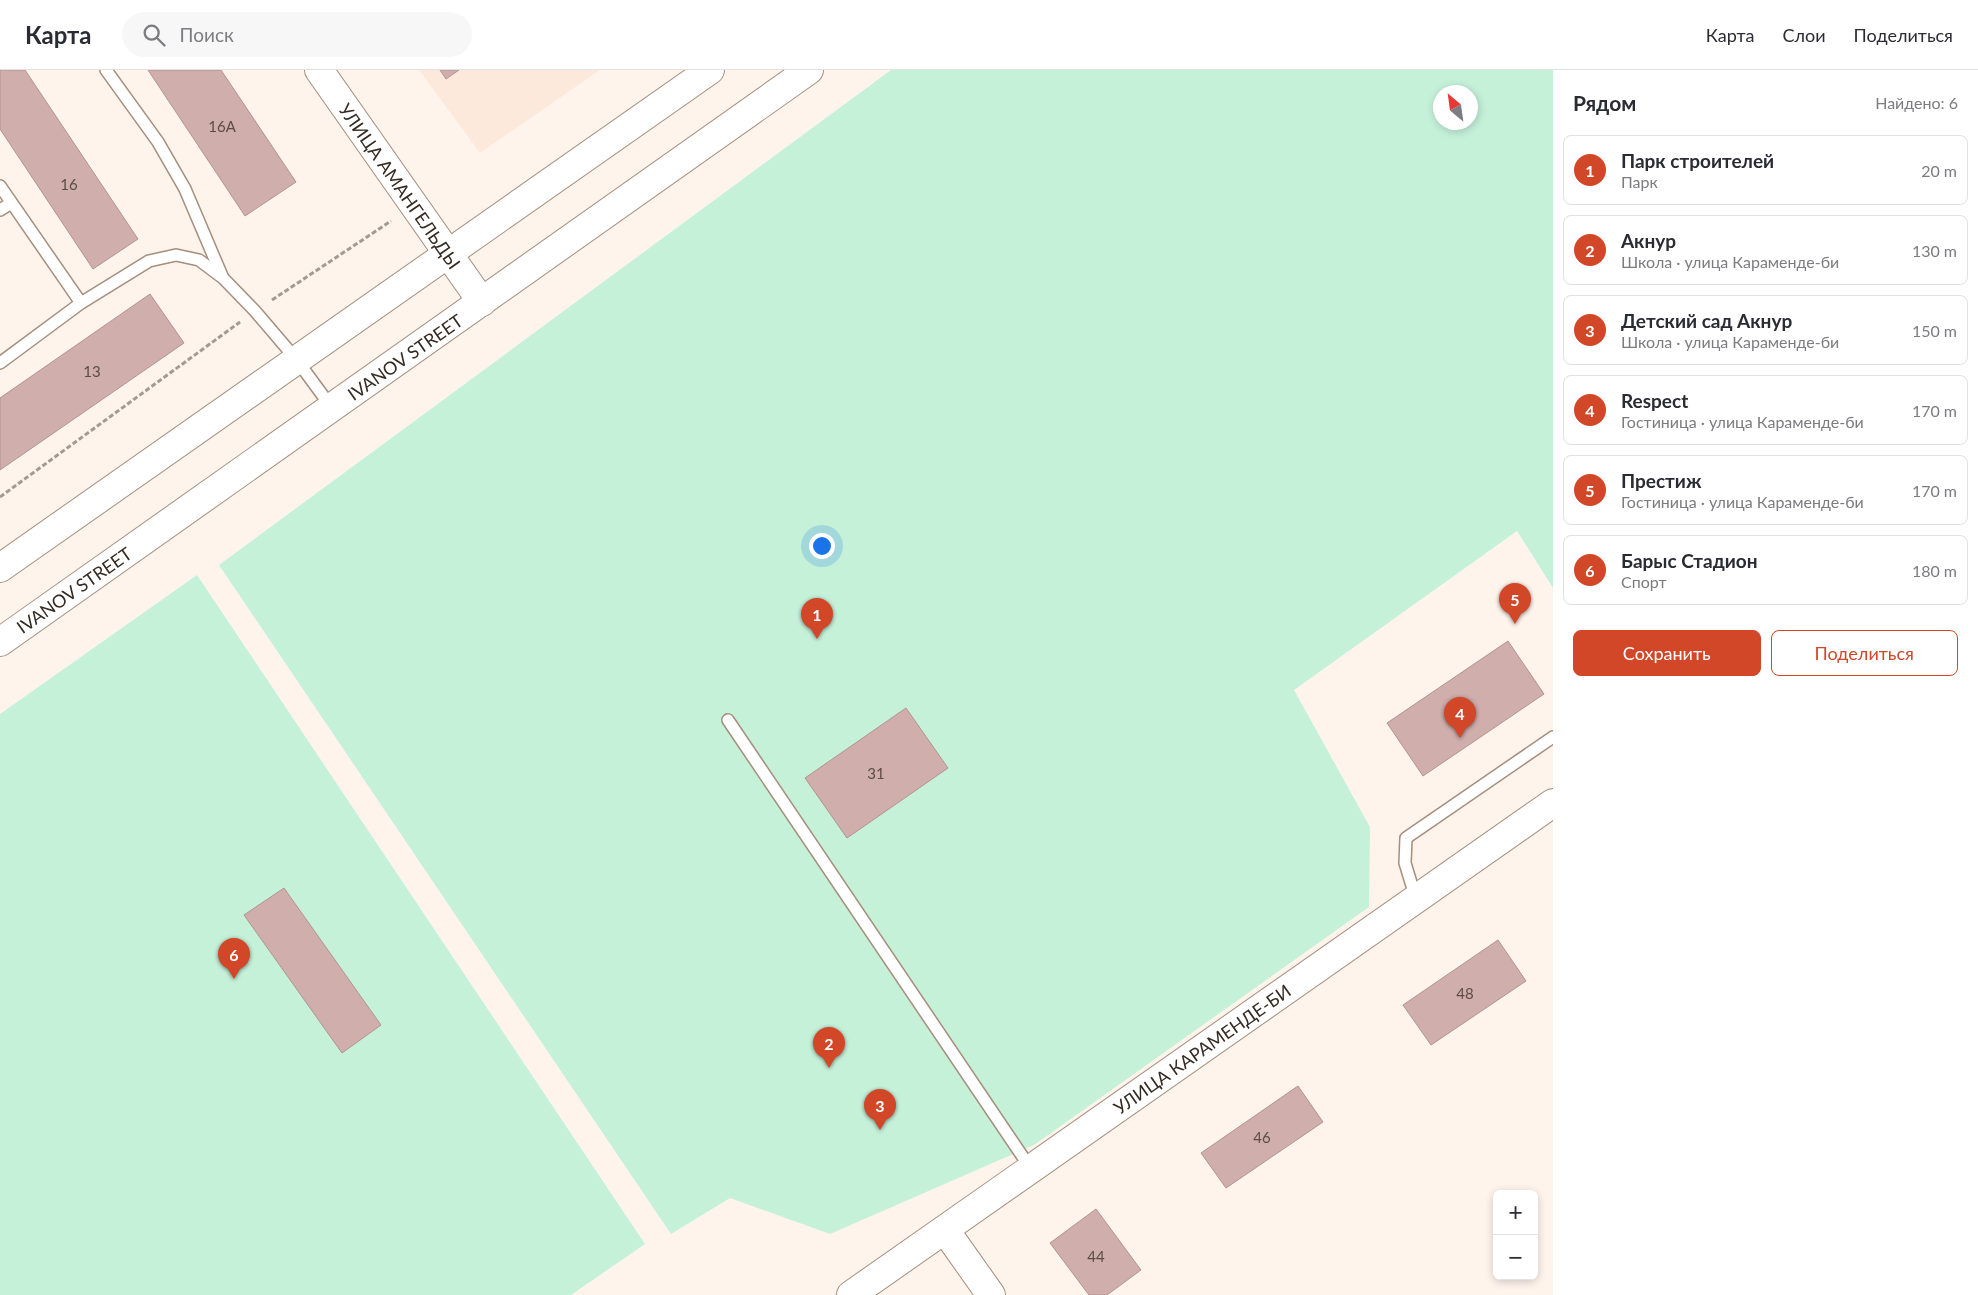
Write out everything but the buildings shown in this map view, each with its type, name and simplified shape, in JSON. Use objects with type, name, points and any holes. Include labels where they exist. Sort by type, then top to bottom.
[{"type":"street","name":"УЛИЦА АМАНГЕЛЬДЫ","points":[[319,70],[482,302]]},
{"type":"street","points":[[0,568],[710,70]]},
{"type":"street","name":"IVANOV STREET","points":[[0,642],[809,70]]},
{"type":"street","name":"УЛИЦА КАРАМЕНДЕ-БИ","points":[[851,1295],[1553,803]]},
{"type":"street","points":[[944,1230],[991,1295]]},
{"type":"lane","points":[[106,70],[158,142],[185,189],[223,278]]},
{"type":"lane","points":[[0,186],[81,303]]},
{"type":"lane","points":[[0,210],[12,202]]},
{"type":"lane","points":[[0,363],[81,303],[150,261],[176,255],[199,260],[223,278],[255,311],[296,359],[332,408]]},
{"type":"lane","points":[[728,720],[1031,1169]]},
{"type":"lane","points":[[1416,899],[1405,863],[1406,838],[1553,737]]},
{"type":"path","points":[[0,497],[255,311],[414,206]]},
{"type":"shaded area","points":[[419,70],[600,70],[480,153]]},
{"type":"green space","points":[[891,70],[1553,70],[1553,588],[1517,531],[1294,690],[1370,827],[1369,907],[1034,1145],[830,1234],[730,1198],[671,1234],[219,565]]},
{"type":"green space","points":[[197,575],[645,1244],[571,1295],[0,1295],[0,714]]},
{"type":"place","name":"Престиж","points":[[1515,624]]},
{"type":"place","name":"Парк строителей","points":[[817,639]]},
{"type":"place","name":"Respect","points":[[1460,738]]},
{"type":"place","name":"Барыс Стадион","points":[[234,979]]},
{"type":"place","name":"Акнур","points":[[829,1068]]},
{"type":"place","name":"Детский сад Акнур","points":[[880,1130]]}]
